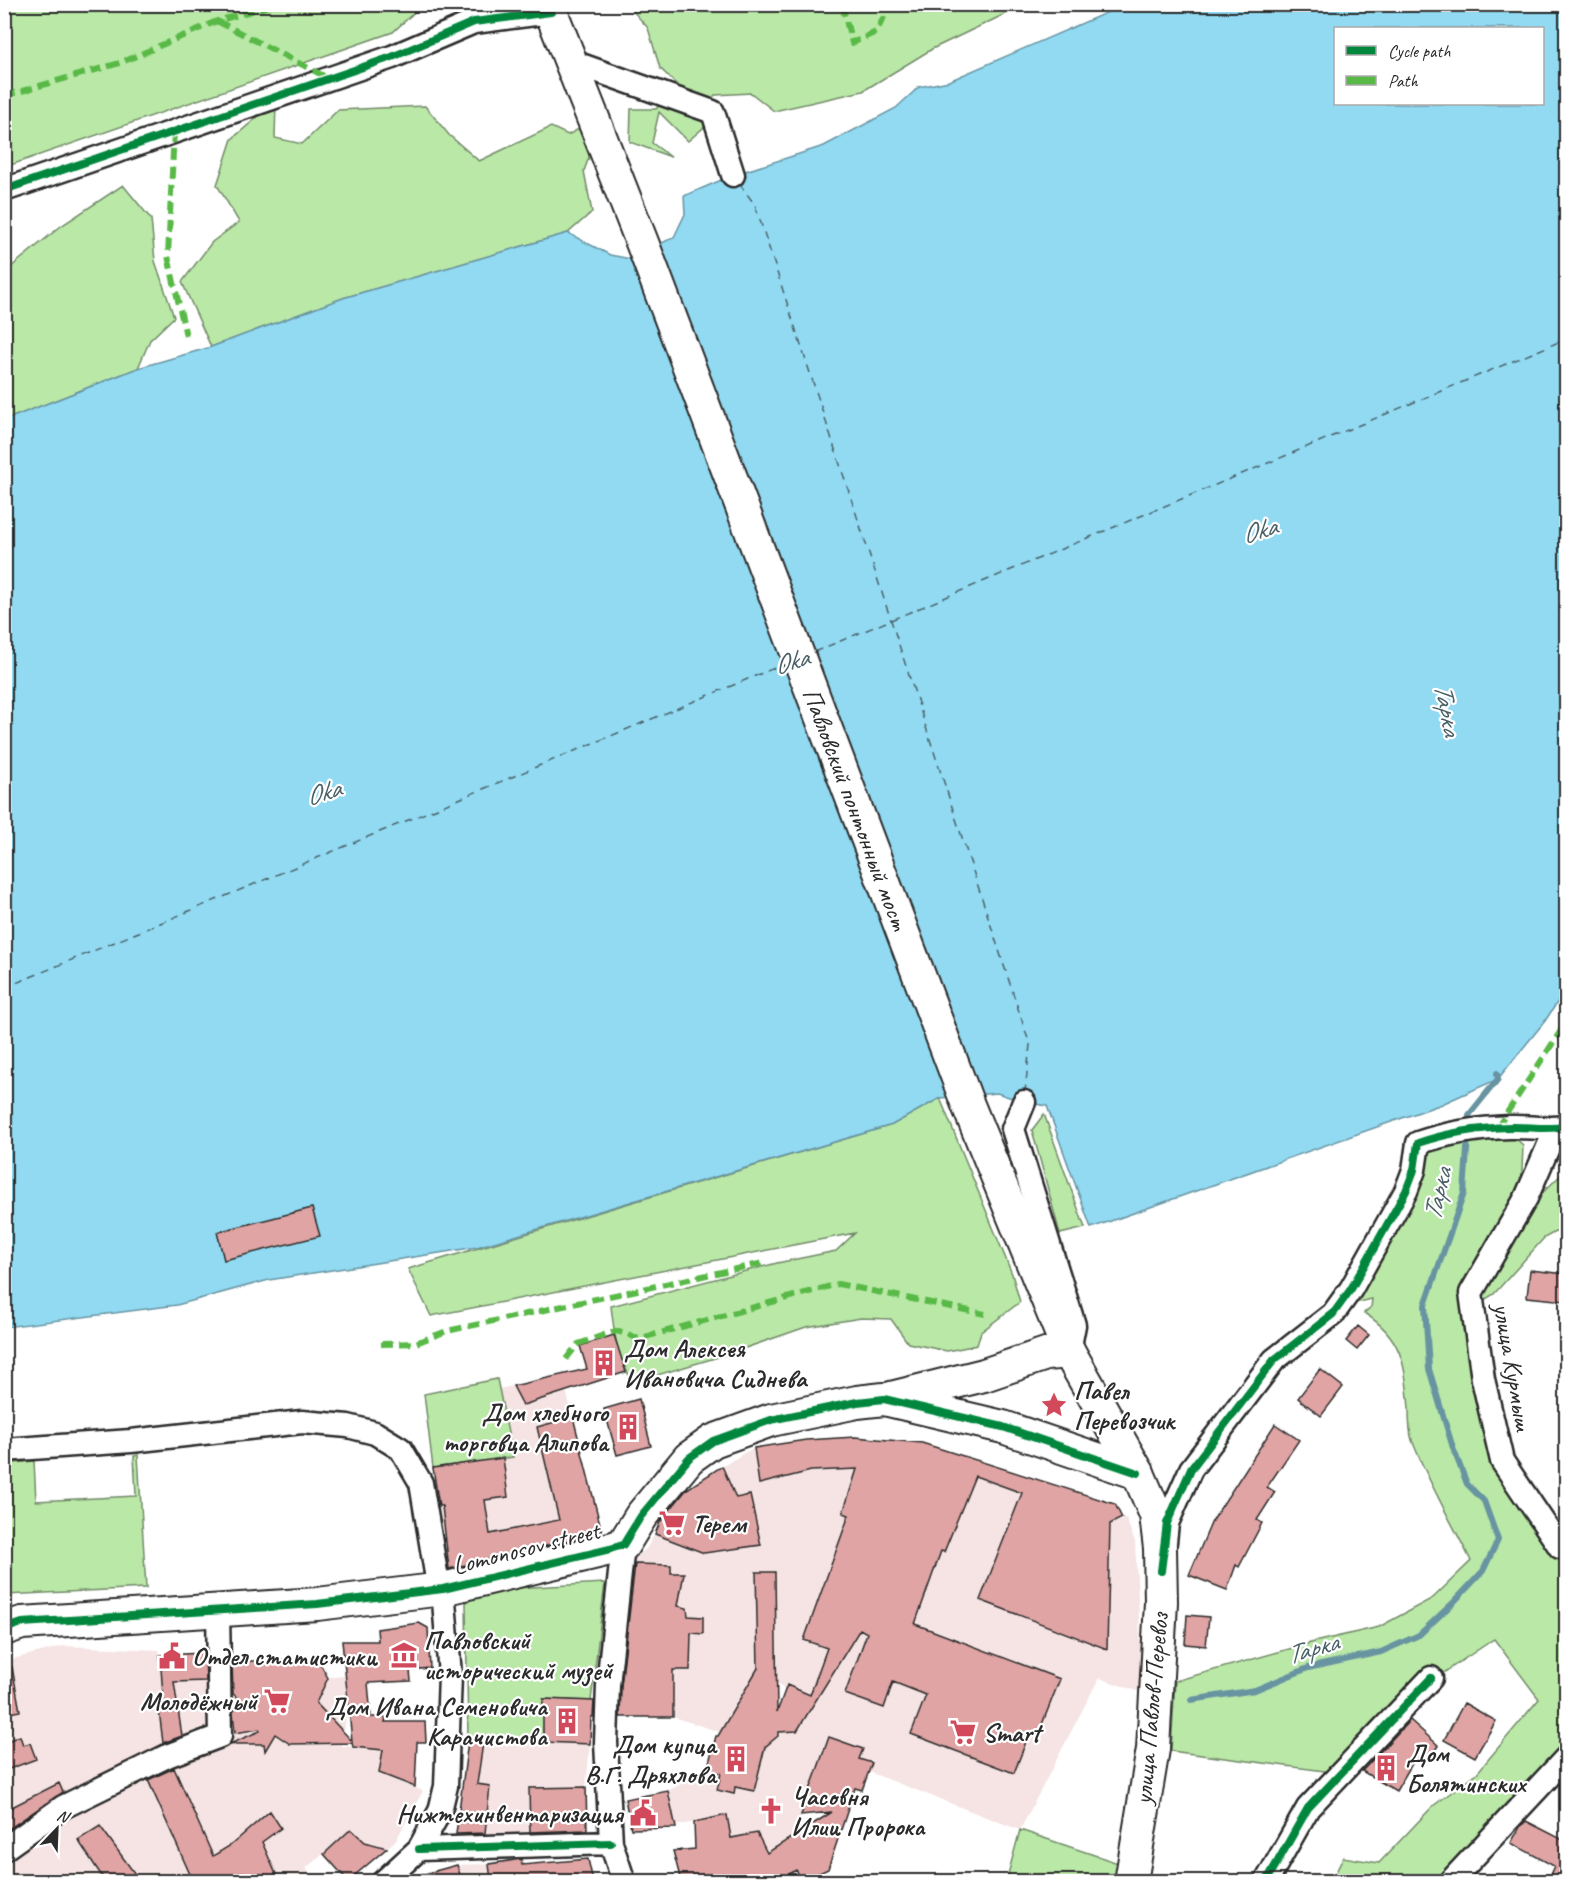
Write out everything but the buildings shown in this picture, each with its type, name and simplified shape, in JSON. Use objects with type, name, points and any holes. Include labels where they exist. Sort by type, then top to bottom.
[{"type":"main road","name":"Павловский понтонный мост","points":[[550,8],[644,245],[968,1104],[1069,1352]]},
{"type":"main road","points":[[884,1399],[984,1375],[1046,1354],[1069,1352]]},
{"type":"main road","name":"улица Павлов-Перевоз","points":[[1069,1352],[1138,1473],[1156,1515],[1161,1571],[1153,1749],[1131,1881]]},
{"type":"main road","name":"Lomonosov street","points":[[4,1629],[22,1623],[317,1604],[443,1589],[623,1545],[641,1516],[681,1467],[689,1458],[713,1441],[738,1430],[801,1412],[856,1402],[884,1399],[1003,1427],[1138,1473]]},
{"type":"street","points":[[4,190],[392,57],[474,22],[550,8]]},
{"type":"street","points":[[570,61],[713,112],[733,175]]},
{"type":"street","points":[[1024,1102],[1013,1129],[1074,1325],[1069,1352]]},
{"type":"street","name":"улица Павлов-Перевоз","points":[[1161,1571],[1167,1523],[1191,1469],[1274,1360],[1333,1314],[1356,1279],[1406,1191],[1418,1143],[1445,1134],[1510,1127],[1561,1127]]},
{"type":"street","name":"улица Курмыш","points":[[1560,1547],[1502,1461],[1483,1380],[1471,1293],[1526,1198],[1561,1127]]},
{"type":"street","points":[[4,1450],[131,1441],[302,1422],[348,1426],[375,1433],[401,1449],[421,1483],[436,1573],[443,1589],[450,1675],[446,1786],[440,1811],[419,1849],[383,1881]]},
{"type":"street","points":[[623,1545],[608,1685],[606,1742],[611,1843],[624,1881]]},
{"type":"street","points":[[4,1849],[63,1807],[166,1756],[220,1736],[218,1610]]},
{"type":"street","points":[[1266,1881],[1308,1808],[1431,1677]]},
{"type":"street","points":[[1450,1881],[1566,1758]]},
{"type":"street","points":[[419,1849],[611,1843]]},
{"type":"shaded area","points":[[562,1375],[603,1537],[448,1573],[433,1468],[513,1457],[499,1389]]},
{"type":"shaded area","points":[[855,1437],[922,1443],[993,1465],[987,1480],[1109,1525],[1126,1518],[1135,1542],[1143,1693],[1099,1678],[1020,1830],[869,1772],[872,1763],[859,1759],[862,1749],[830,1737],[793,1836],[767,1853],[757,1833],[731,1838],[726,1816],[675,1826],[668,1791],[707,1770],[721,1773],[717,1790],[733,1794],[735,1787],[754,1791],[765,1747],[782,1732],[797,1731],[817,1698],[791,1686],[786,1692],[772,1676],[749,1683],[720,1732],[673,1717],[616,1717],[626,1564],[646,1549],[655,1534],[668,1501],[744,1453],[754,1448],[806,1440]]},
{"type":"shaded area","points":[[64,1646],[159,1650],[160,1655],[209,1653],[210,1666],[232,1662],[313,1658],[320,1678],[346,1676],[348,1703],[342,1746],[365,1748],[384,1742],[380,1773],[423,1791],[396,1840],[348,1881],[323,1854],[306,1868],[314,1881],[5,1882],[5,1661]]},
{"type":"shaded area","points":[[543,1699],[591,1701],[586,1787],[587,1830],[530,1832],[484,1838],[456,1835],[468,1741],[542,1742]]},
{"type":"shaded area","points":[[521,1859],[522,1865],[588,1859],[593,1881],[406,1882],[457,1865],[489,1864]]},
{"type":"green space","points":[[4,5],[422,5],[393,32],[5,167]]},
{"type":"green space","points":[[631,5],[1024,5],[932,49],[863,91],[774,111],[751,93],[715,95],[702,110],[710,122],[688,141],[659,112],[652,143],[671,157],[630,142],[631,109],[656,109],[677,85],[660,68],[648,28],[632,10]]},
{"type":"green space","points":[[276,101],[275,138],[302,144],[338,110],[425,106],[449,135],[479,161],[551,127],[568,135],[585,122],[594,143],[584,171],[592,212],[568,233],[343,298],[211,347],[182,282],[212,242],[239,222],[217,185],[232,139]]},
{"type":"green space","points":[[123,185],[151,219],[155,261],[174,317],[150,340],[138,368],[5,420],[5,272],[61,226]]},
{"type":"green space","points":[[940,1098],[1012,1274],[1020,1302],[981,1332],[977,1345],[947,1351],[908,1343],[891,1319],[861,1318],[806,1327],[725,1355],[634,1382],[628,1374],[617,1346],[611,1306],[777,1263],[836,1251],[855,1233],[431,1316],[408,1269],[892,1125]]},
{"type":"green space","points":[[1044,1114],[1085,1228],[1060,1234],[1032,1130]]},
{"type":"green space","points":[[1508,1132],[1523,1145],[1521,1196],[1464,1301],[1495,1466],[1566,1545],[1566,1750],[1442,1882],[1332,1881],[1343,1857],[1379,1863],[1433,1806],[1477,1773],[1539,1699],[1494,1639],[1442,1674],[1432,1669],[1340,1773],[1171,1751],[1175,1681],[1314,1642],[1379,1627],[1433,1598],[1471,1561],[1432,1486],[1412,1440],[1406,1378],[1400,1353],[1387,1332],[1364,1313],[1371,1307],[1372,1299],[1347,1305],[1426,1149]]},
{"type":"green space","points":[[1566,1170],[1566,1226],[1544,1238],[1494,1294],[1481,1302],[1479,1286],[1536,1199]]},
{"type":"green space","points":[[497,1379],[513,1457],[433,1468],[424,1394]]},
{"type":"green space","points":[[138,1455],[146,1588],[5,1595],[5,1464],[34,1461],[36,1501],[136,1496],[134,1456]]},
{"type":"green space","points":[[605,1583],[591,1701],[544,1699],[543,1742],[468,1741],[466,1603],[478,1590]]},
{"type":"green space","points":[[1020,1830],[1121,1864],[1119,1881],[1006,1882]]},
{"type":"water","name":"Oka","points":[[1124,5],[1566,5],[1566,989],[1545,1021],[1498,1079],[1442,1104],[1091,1228],[1047,1106],[1024,1102],[997,1093],[940,1098],[892,1125],[477,1247],[269,1280],[177,1305],[5,1327],[5,420],[138,368],[211,347],[343,298],[568,233],[610,255],[631,259],[674,237],[685,214],[684,196],[733,175],[824,146],[896,108],[919,87],[949,81]]},
{"type":"waterway","name":"Тарка","points":[[1469,1125],[1469,1115],[1498,1079],[1497,1073]]},
{"type":"waterway","name":"Тарка","points":[[1191,1700],[1255,1690],[1308,1668],[1381,1652],[1419,1635],[1483,1571],[1498,1540],[1484,1501],[1467,1484],[1453,1448],[1429,1369],[1425,1305],[1464,1193],[1468,1135]]},
{"type":"ferry route","points":[[739,183],[755,205],[1030,1045],[1025,1092]]},
{"type":"ferry route","points":[[814,652],[1566,339]]},
{"type":"ferry route","points":[[4,988],[784,664]]},
{"type":"marked path","points":[[4,96],[120,63],[217,21],[276,4]]},
{"type":"marked path","points":[[520,4],[539,9]]},
{"type":"marked path","points":[[845,4],[844,13],[852,43],[876,32],[891,4]]},
{"type":"marked path","points":[[217,21],[328,78]]},
{"type":"marked path","points":[[174,131],[168,256],[186,336]]},
{"type":"marked path","points":[[1497,1128],[1566,1023]]},
{"type":"marked path","points":[[381,1344],[416,1343],[447,1331],[763,1263]]},
{"type":"marked path","points":[[566,1359],[578,1344],[616,1331],[638,1339],[838,1284],[985,1314]]},
{"type":"cycle path","points":[[4,190],[392,57],[474,22],[551,12]]},
{"type":"cycle path","points":[[1161,1571],[1167,1523],[1191,1469],[1274,1360],[1333,1314],[1351,1289],[1406,1191],[1414,1170],[1418,1143],[1452,1134],[1487,1129],[1566,1126]]},
{"type":"cycle path","points":[[4,1629],[22,1623],[317,1604],[443,1589],[610,1549],[623,1545],[641,1516],[689,1458],[713,1441],[771,1420],[857,1402],[884,1399],[1003,1427],[1138,1473]]},
{"type":"cycle path","points":[[1266,1882],[1308,1808],[1431,1678]]},
{"type":"cycle path","points":[[419,1849],[611,1843]]},
{"type":"place","name":"Дом Алексея Ивановича Сиднева","points":[[604,1363]]},
{"type":"place","name":"Павел Перевозчик","points":[[1054,1405]]},
{"type":"place","name":"Дом хлебного торговца Алипова","points":[[628,1427]]},
{"type":"place","name":"Терем","points":[[672,1523]]},
{"type":"place","name":"Павловский исторический музей","points":[[404,1655]]},
{"type":"place","name":"Отдел статистики","points":[[172,1656]]},
{"type":"place","name":"Молодёжный","points":[[277,1701]]},
{"type":"place","name":"Дом Ивана Семеновича Карачистова","points":[[567,1721]]},
{"type":"place","name":"Smart","points":[[963,1732]]},
{"type":"place","name":"Дом купца В.Г. Дряхлова","points":[[736,1759]]},
{"type":"place","name":"Дом Болятинских","points":[[1386,1768]]},
{"type":"place","name":"Часовня Илии Пророка","points":[[771,1811]]},
{"type":"place","name":"Нижтехинвентаризация","points":[[643,1813]]}]
